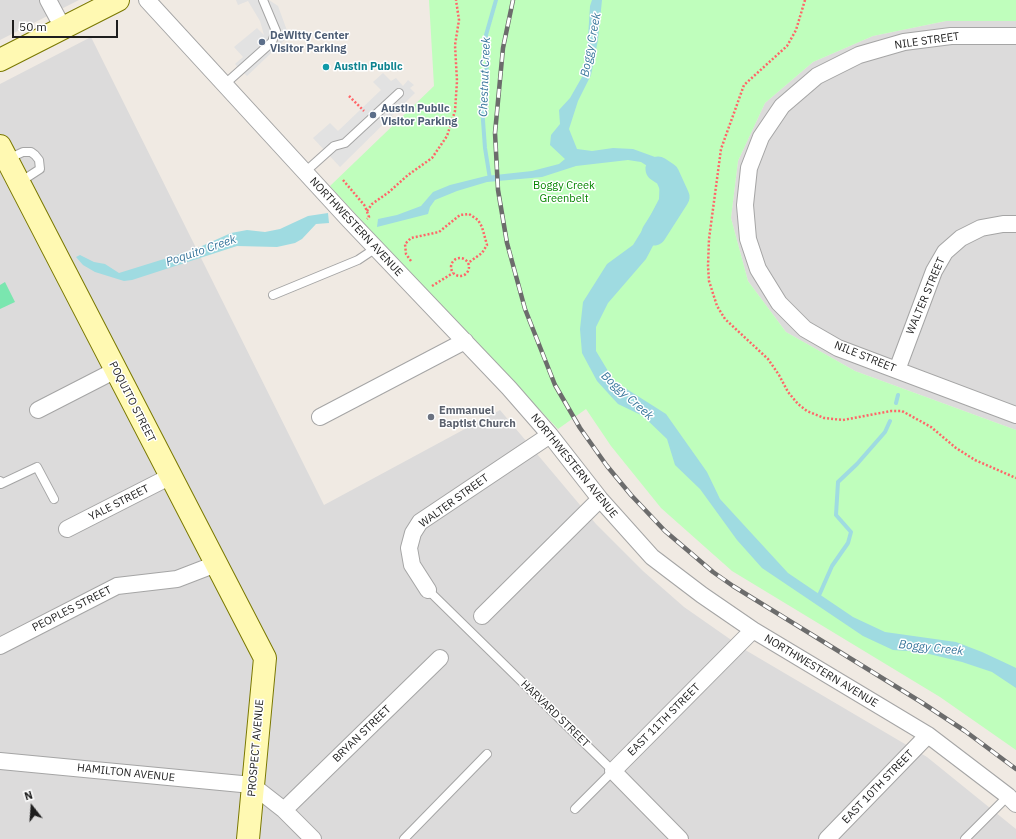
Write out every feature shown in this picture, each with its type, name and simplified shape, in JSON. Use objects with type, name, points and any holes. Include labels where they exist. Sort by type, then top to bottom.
[{"type":"street","points":[[48,0],[62,28]]},
{"type":"street","points":[[0,60],[118,0]]},
{"type":"street","name":"NORTHWESTERN AVENUE","points":[[147,0],[376,248],[426,287],[465,341],[550,435],[600,499],[652,557],[702,595],[753,630],[928,735],[1012,800]]},
{"type":"street","name":"NILE STREET","points":[[1016,36],[951,36],[904,42],[859,55],[817,76],[782,106],[761,137],[749,168],[745,205],[748,239],[758,269],[779,303],[805,329],[838,348],[1016,415]]},
{"type":"street","name":"POQUITO STREET","points":[[3,152],[265,658]]},
{"type":"street","name":"WALTER STREET","points":[[897,370],[934,271],[945,252],[961,238],[981,228],[1003,224],[1016,224]]},
{"type":"street","points":[[320,417],[465,341]]},
{"type":"street","points":[[38,410],[116,370]]},
{"type":"street","name":"WALTER STREET","points":[[428,590],[412,565],[409,548],[413,533],[420,522],[550,435]]},
{"type":"street","name":"YALE STREET","points":[[67,529],[171,476]]},
{"type":"street","points":[[482,616],[600,499]]},
{"type":"street","name":"PEOPLES STREET","points":[[0,646],[117,586],[177,579],[216,564]]},
{"type":"street","name":"EAST 11TH STREET","points":[[613,771],[753,630]]},
{"type":"street","name":"PROSPECT AVENUE","points":[[248,839],[265,658]]},
{"type":"street","name":"BRYAN STREET","points":[[284,810],[440,658]]},
{"type":"street","name":"EAST 10TH STREET","points":[[827,839],[928,735]]},
{"type":"street","name":"HAMILTON AVENUE","points":[[0,760],[252,785]]},
{"type":"street","name":"HARVARD STREET","points":[[613,771],[680,839]]},
{"type":"street","points":[[252,785],[284,810],[314,839]]},
{"type":"lane","points":[[225,84],[272,42],[276,31],[274,22],[263,0]]},
{"type":"lane","points":[[305,172],[334,146],[345,143],[399,93]]},
{"type":"lane","points":[[273,295],[358,260],[376,248]]},
{"type":"lane","points":[[0,483],[37,467],[54,499]]},
{"type":"lane","name":"HARVARD STREET","points":[[428,590],[613,771]]},
{"type":"lane","points":[[404,839],[487,754]]},
{"type":"lane","name":"EAST 11TH STREET","points":[[575,809],[613,771]]},
{"type":"lane","points":[[965,839],[1012,800]]},
{"type":"path","points":[[368,212],[372,204],[389,192],[408,174],[432,158],[447,136],[455,111],[457,81],[455,45],[459,20],[456,0]]},
{"type":"path","points":[[805,0],[796,30],[787,46],[744,85],[721,149],[709,239],[708,266],[709,281],[717,306],[736,330],[768,359],[788,392],[798,404],[807,411],[824,418],[843,420],[891,410],[902,411],[931,427],[956,448],[975,460],[1016,478]]},
{"type":"path","points":[[349,96],[372,118]]},
{"type":"path","points":[[343,180],[358,196],[368,212],[369,217],[365,222]]},
{"type":"path","points":[[413,265],[406,254],[405,244],[411,238],[439,232],[460,215],[469,214],[478,220],[482,226],[486,246],[482,253],[468,263]]},
{"type":"path","points":[[463,259],[468,263],[469,269],[466,274],[458,276],[453,273],[451,267],[455,260],[463,259]]},
{"type":"path","points":[[426,287],[453,273]]},
{"type":"shaded area","points":[[0,0],[79,0],[0,40]]},
{"type":"shaded area","name":"DeWitty Center Visitor Parking","points":[[236,0],[269,0],[278,6],[289,36],[247,76],[235,64],[243,57],[234,47],[257,28],[264,35],[260,21],[248,1],[238,5]]},
{"type":"shaded area","points":[[946,21],[1016,21],[1016,430],[855,371],[786,332],[748,281],[731,218],[738,161],[765,103],[813,62],[873,36]]},
{"type":"shaded area","points":[[91,37],[324,505],[500,410],[596,524],[643,571],[684,607],[747,651],[927,757],[1016,829],[1016,839],[0,839],[0,84]]},
{"type":"shaded area","name":"Austin Public Visitor Parking","points":[[383,73],[391,81],[396,78],[403,86],[408,80],[414,85],[410,88],[415,93],[340,167],[313,138],[330,123],[338,131],[381,90],[373,82]]},
{"type":"green space","name":"Boggy Creek Greenbelt","points":[[429,0],[1016,0],[1016,21],[946,21],[873,36],[813,62],[765,103],[738,161],[731,218],[748,281],[786,332],[855,371],[1016,430],[1016,750],[940,697],[732,571],[661,508],[611,446],[586,409],[558,429],[425,290],[330,186],[434,86]]},
{"type":"green space","points":[[5,282],[15,302],[0,309],[0,285]]},
{"type":"water","points":[[592,0],[602,0],[598,40],[591,75],[578,101],[569,129],[577,149],[592,151],[613,148],[633,149],[655,157],[675,175],[678,189],[665,223],[646,259],[608,303],[596,327],[596,351],[614,381],[666,414],[707,472],[720,499],[788,573],[853,617],[885,632],[956,642],[1016,668],[1016,688],[992,672],[962,662],[921,652],[893,650],[863,636],[762,568],[737,540],[700,489],[675,465],[667,439],[643,416],[618,404],[597,381],[582,353],[580,329],[583,302],[607,264],[633,245],[646,224],[659,199],[660,174],[641,162],[628,160],[576,166],[542,177],[487,182],[457,191],[435,200],[430,207],[428,214],[377,227],[378,219],[397,215],[421,206],[433,192],[450,185],[486,176],[532,171],[559,164],[565,159],[550,145],[551,135],[560,124],[559,110],[570,98],[586,70],[590,6]]},
{"type":"water","name":"Poquito Creek","points":[[328,213],[329,223],[316,224],[302,239],[295,243],[277,247],[237,246],[132,280],[124,281],[95,272],[83,265],[76,257],[80,255],[94,262],[105,264],[119,273],[193,250],[231,233],[247,230],[265,232],[280,229],[308,216]]},
{"type":"waterway","name":"Chestnut Creek","points":[[490,179],[485,148],[482,107],[488,57],[486,35],[496,0]]},
{"type":"waterway","name":"Boggy Creek","points":[[654,233],[677,197],[667,175],[658,169]]},
{"type":"waterway","points":[[896,403],[898,395]]},
{"type":"waterway","points":[[817,600],[832,566],[848,543],[851,532],[836,515],[838,482],[857,464],[885,432],[890,421]]},
{"type":"railway","points":[[513,0],[503,48],[495,133],[498,190],[507,243],[525,309],[555,385],[580,428],[607,466],[631,495],[665,531],[713,572],[733,586],[921,702],[965,731],[1016,769]]},
{"type":"place","name":"DeWitty Center Visitor Parking","points":[[262,42]]},
{"type":"place","name":"Austin Public","points":[[326,67]]},
{"type":"place","name":"Austin Public Visitor Parking","points":[[373,115]]},
{"type":"place","name":"Emmanuel Baptist Church","points":[[431,417]]}]
